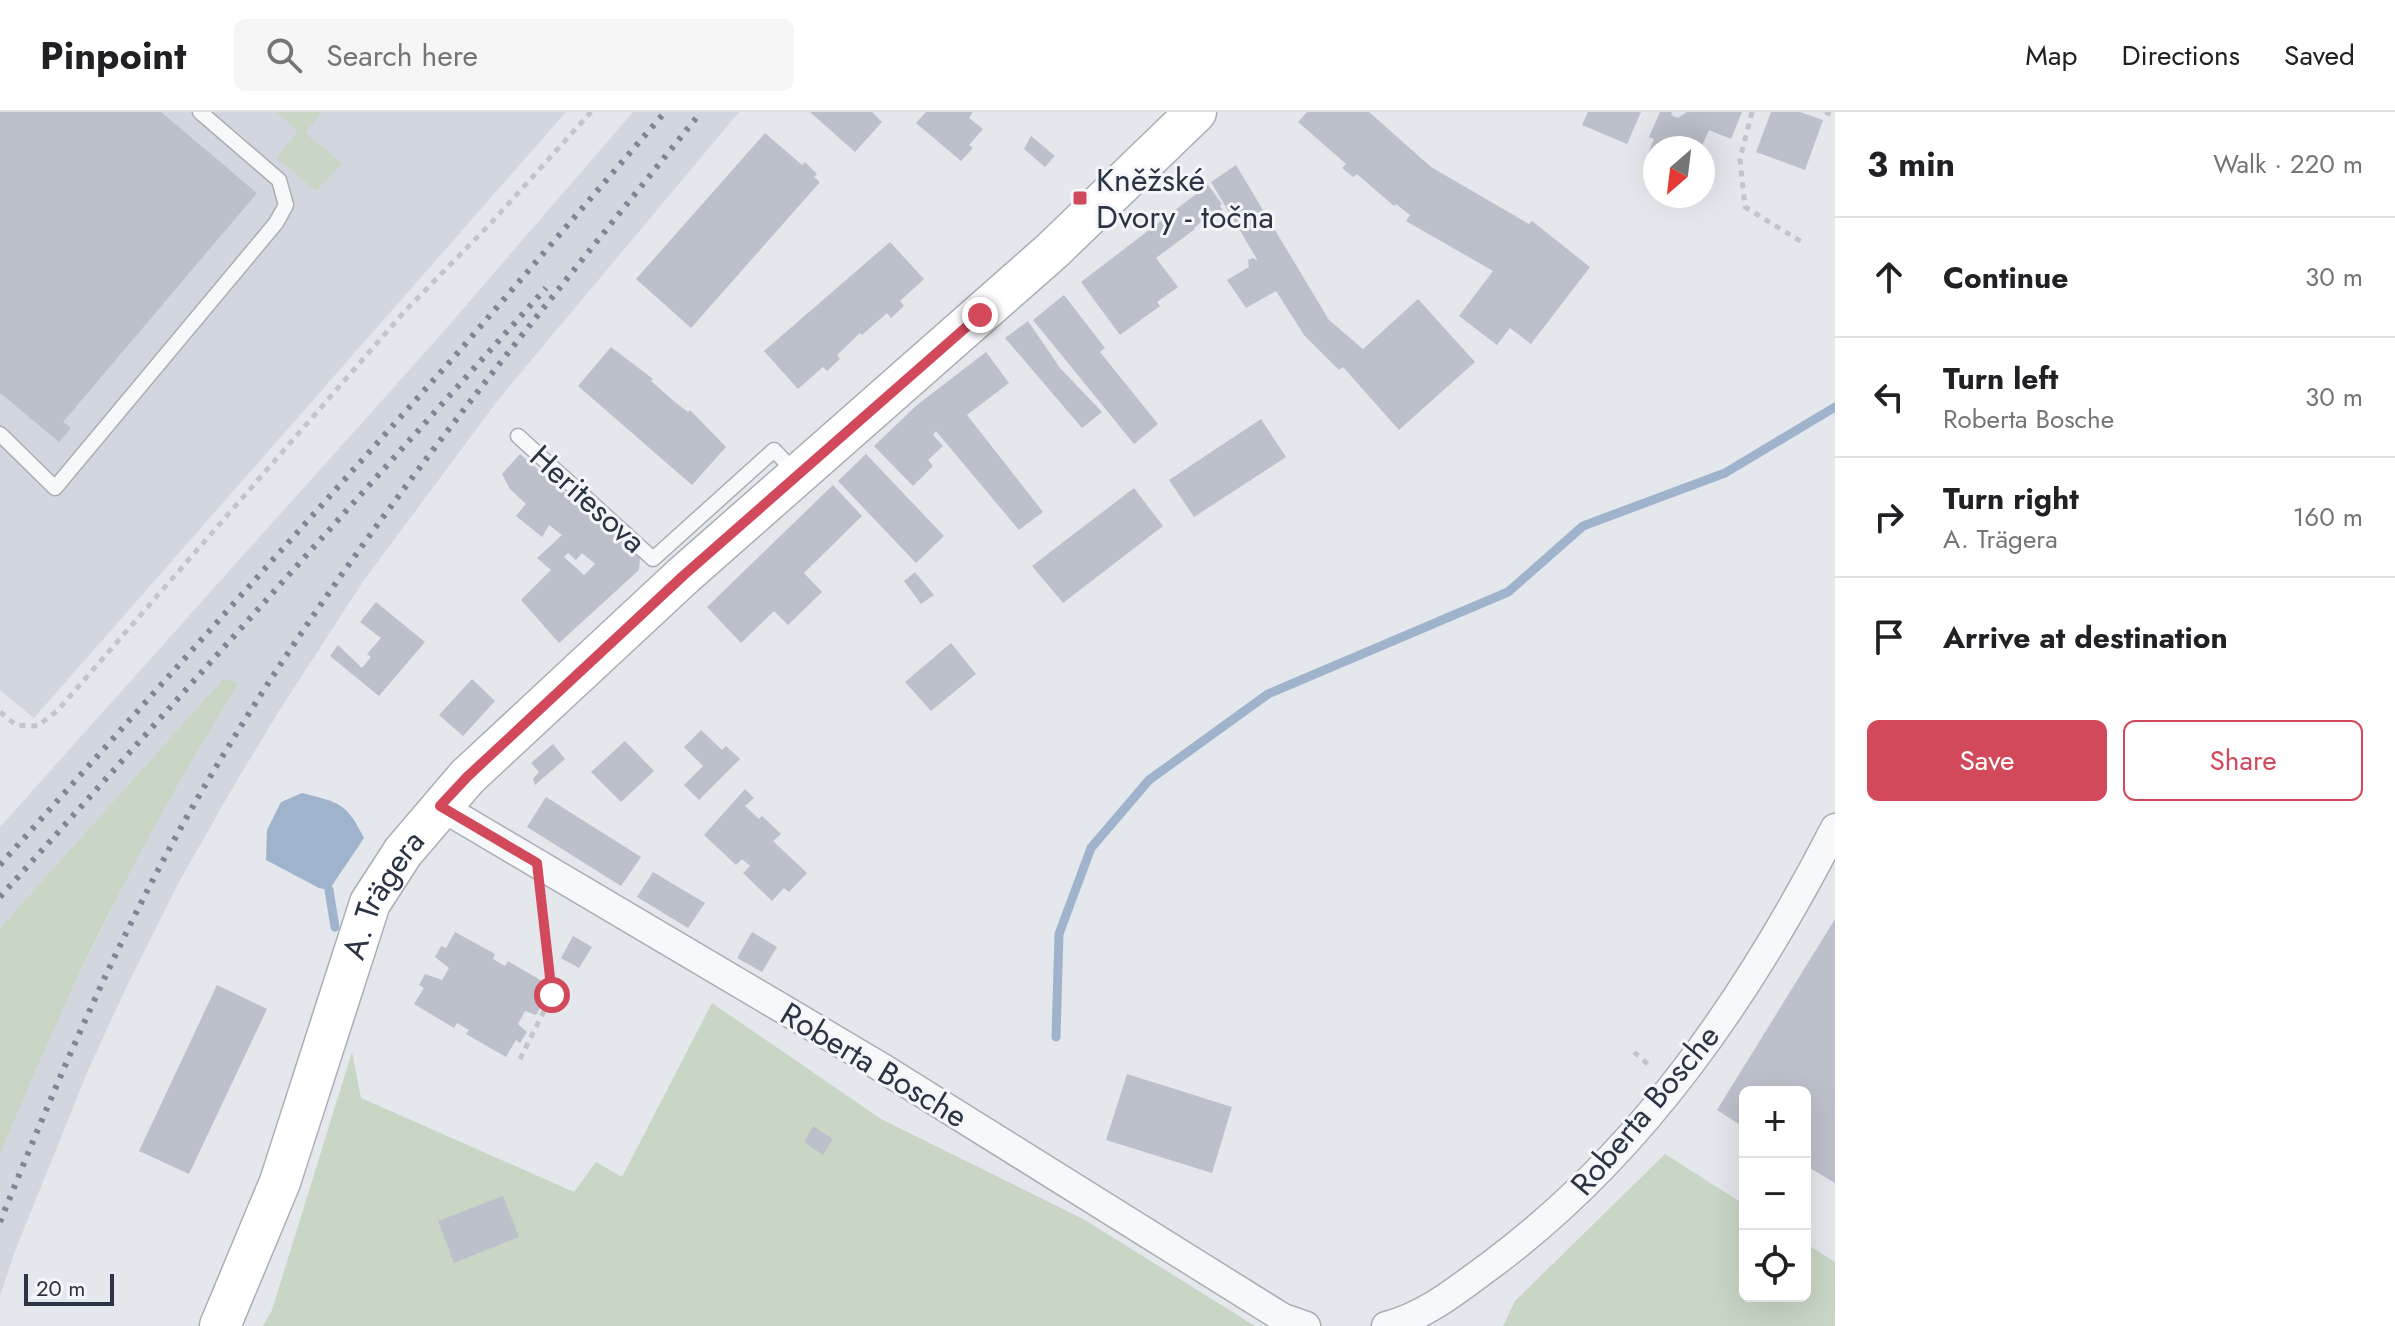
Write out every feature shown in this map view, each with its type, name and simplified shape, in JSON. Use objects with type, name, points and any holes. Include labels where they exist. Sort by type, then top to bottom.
[{"type":"street","name":"A. Trägera","points":[[220,1326],[280,1182],[370,903],[403,852],[467,777],[684,575],[1053,250],[1196,112]]},
{"type":"street","name":"Roberta Bosche","points":[[440,806],[876,1064],[1283,1318],[1306,1326]]},
{"type":"street","name":"Roberta Bosche","points":[[1386,1326],[1430,1309],[1528,1238],[1587,1186],[1623,1147],[1665,1096],[1740,993],[1835,828]]},
{"type":"lane","points":[[0,434],[55,488],[276,223],[286,205],[279,180],[200,112]]},
{"type":"lane","name":"Heritesova","points":[[518,436],[653,559],[774,450],[798,475]]},
{"type":"path","points":[[0,712],[16,725],[38,726],[58,710],[404,312],[491,223],[591,112]]},
{"type":"path","points":[[1752,112],[1740,159],[1745,207],[1805,244]]},
{"type":"path","points":[[1825,112],[1835,116]]},
{"type":"path","points":[[520,1059],[552,995],[537,863]]},
{"type":"shaded area","points":[[0,112],[566,112],[34,718],[0,690]]},
{"type":"shaded area","points":[[633,112],[739,112],[498,400],[364,580],[279,711],[179,882],[126,988],[89,1068],[0,1296],[0,1155],[43,1048],[136,859],[237,684],[224,678],[0,928],[0,827],[437,339]]},
{"type":"green space","points":[[276,112],[322,112],[305,133],[342,163],[316,191],[277,158],[298,131]]},
{"type":"green space","points":[[224,678],[238,684],[170,798],[108,914],[52,1033],[0,1155],[0,928]]},
{"type":"green space","points":[[712,1003],[881,1119],[1085,1220],[1255,1326],[263,1326],[272,1310],[352,1052],[361,1098],[574,1192],[596,1162],[622,1177]],"holes":[[[813,1127],[833,1139],[823,1154],[804,1142]]]},
{"type":"green space","points":[[1665,1154],[1739,1201],[1739,1302],[1811,1302],[1811,1247],[1835,1262],[1835,1326],[1503,1326],[1515,1301]]},
{"type":"water","points":[[302,793],[340,806],[352,817],[364,838],[329,890],[319,888],[266,860],[267,830],[281,802]]},
{"type":"building","points":[[0,112],[161,112],[257,193],[63,422],[71,428],[59,442],[0,393]]},
{"type":"building","points":[[810,112],[872,112],[882,122],[855,152]]},
{"type":"building","points":[[926,112],[973,112],[969,118],[983,129],[969,145],[973,148],[961,161],[916,123]]},
{"type":"building","points":[[1307,112],[1369,112],[1431,167],[1529,224],[1532,221],[1590,267],[1531,344],[1510,328],[1497,345],[1459,316],[1493,271],[1406,221],[1410,215],[1396,204],[1394,206],[1357,174],[1353,177],[1342,168],[1346,164],[1298,122]]},
{"type":"building","points":[[1588,112],[1641,112],[1627,144],[1582,125]]},
{"type":"building","points":[[1660,112],[1672,112],[1671,115],[1678,118],[1687,112],[1742,112],[1731,139],[1709,130],[1706,136],[1649,136]]},
{"type":"building","points":[[1771,112],[1800,112],[1823,120],[1805,170],[1756,152]]},
{"type":"building","points":[[765,133],[802,165],[805,162],[820,182],[691,328],[636,279]]},
{"type":"building","points":[[1031,136],[1055,156],[1045,167],[1024,149]]},
{"type":"building","points":[[1236,165],[1329,320],[1363,349],[1418,299],[1475,362],[1399,430],[1343,367],[1339,370],[1304,335],[1276,291],[1246,308],[1227,280],[1249,267],[1248,260],[1253,258],[1258,261],[1211,182]]},
{"type":"building","points":[[1208,185],[1222,204],[1223,211],[1213,220],[1209,215],[1156,258],[1178,287],[1157,302],[1160,306],[1120,335],[1081,282]]},
{"type":"building","points":[[890,242],[924,279],[900,301],[904,306],[891,318],[887,313],[862,335],[860,333],[837,355],[840,359],[827,371],[823,367],[798,389],[764,351]]},
{"type":"building","points":[[1064,295],[1105,348],[1100,352],[1158,424],[1134,444],[1033,320]]},
{"type":"building","points":[[1028,321],[1060,368],[1102,412],[1082,428],[1005,338]]},
{"type":"building","points":[[611,347],[653,379],[651,381],[676,403],[688,412],[690,410],[726,447],[692,485],[578,386]]},
{"type":"building","points":[[986,352],[1009,383],[967,415],[1043,512],[1019,530],[936,431],[933,435],[943,446],[928,460],[933,466],[913,486],[874,446],[917,405]]},
{"type":"building","points":[[1261,419],[1286,457],[1194,517],[1169,480]]},
{"type":"building","points":[[520,454],[640,558],[639,570],[559,643],[521,600],[551,570],[537,558],[562,535],[549,525],[542,537],[516,516],[526,504],[510,489],[502,474]],"holes":[[[568,553],[576,560],[582,553],[595,564],[584,575],[564,557]]]},
{"type":"building","points":[[866,454],[944,536],[916,563],[838,481]]},
{"type":"building","points":[[833,485],[862,516],[804,573],[822,592],[788,625],[774,611],[741,643],[707,607]]},
{"type":"building","points":[[1134,488],[1163,526],[1063,603],[1032,566]]},
{"type":"building","points":[[915,572],[934,595],[921,604],[904,581]]},
{"type":"building","points":[[376,602],[425,642],[379,696],[330,656],[338,645],[362,668],[371,657],[367,654],[381,638],[360,622]]},
{"type":"building","points":[[951,643],[976,674],[931,711],[905,682]]},
{"type":"building","points":[[472,679],[495,701],[463,736],[439,715]]},
{"type":"building","points":[[701,730],[722,750],[726,746],[740,759],[699,800],[684,785],[703,766],[684,747]]},
{"type":"building","points":[[625,741],[654,771],[621,802],[591,772]]},
{"type":"building","points":[[553,744],[565,759],[535,785],[533,779],[539,772],[531,763]]},
{"type":"building","points":[[745,789],[754,798],[745,806],[759,819],[762,816],[781,834],[773,841],[807,873],[789,892],[784,888],[772,901],[743,873],[750,866],[742,859],[736,865],[704,835]]},
{"type":"building","points":[[546,797],[641,857],[621,886],[527,827]]},
{"type":"building","points":[[653,872],[705,903],[688,928],[637,897]]},
{"type":"building","points":[[1835,919],[1835,1183],[1811,1169],[1811,1086],[1739,1086],[1739,1124],[1717,1110]]},
{"type":"building","points":[[455,932],[495,954],[493,959],[505,966],[508,961],[547,984],[538,1000],[543,1003],[536,1015],[525,1011],[518,1024],[527,1032],[520,1043],[516,1040],[506,1057],[466,1034],[469,1030],[457,1023],[454,1028],[414,1004],[424,988],[419,985],[425,974],[442,980],[449,968],[435,957],[441,946],[446,948]]},
{"type":"building","points":[[752,932],[777,947],[762,972],[737,958]]},
{"type":"building","points":[[573,936],[592,947],[579,968],[561,958]]},
{"type":"building","points":[[217,985],[267,1009],[189,1174],[139,1151]]},
{"type":"building","points":[[1127,1074],[1232,1107],[1212,1173],[1106,1140]]},
{"type":"building","points":[[813,1126],[833,1139],[823,1155],[804,1142]]},
{"type":"building","points":[[503,1196],[519,1237],[454,1263],[438,1221]]},
{"type":"waterway","points":[[1056,1037],[1059,934],[1091,848],[1149,780],[1268,694],[1508,592],[1583,526],[1725,473],[1835,407]]},
{"type":"waterway","points":[[329,890],[335,927]]},
{"type":"railway","points":[[0,865],[455,356],[665,112]]},
{"type":"railway","points":[[0,1222],[73,1047],[126,933],[184,821],[270,680],[447,431],[701,112]]},
{"type":"railway","points":[[0,897],[546,288]]},
{"type":"place","name":"Kněžské Dvory - točna","points":[[1080,198]]},
{"type":"route","points":[[552,995],[537,863],[440,806],[467,777],[684,575],[980,315]]}]
